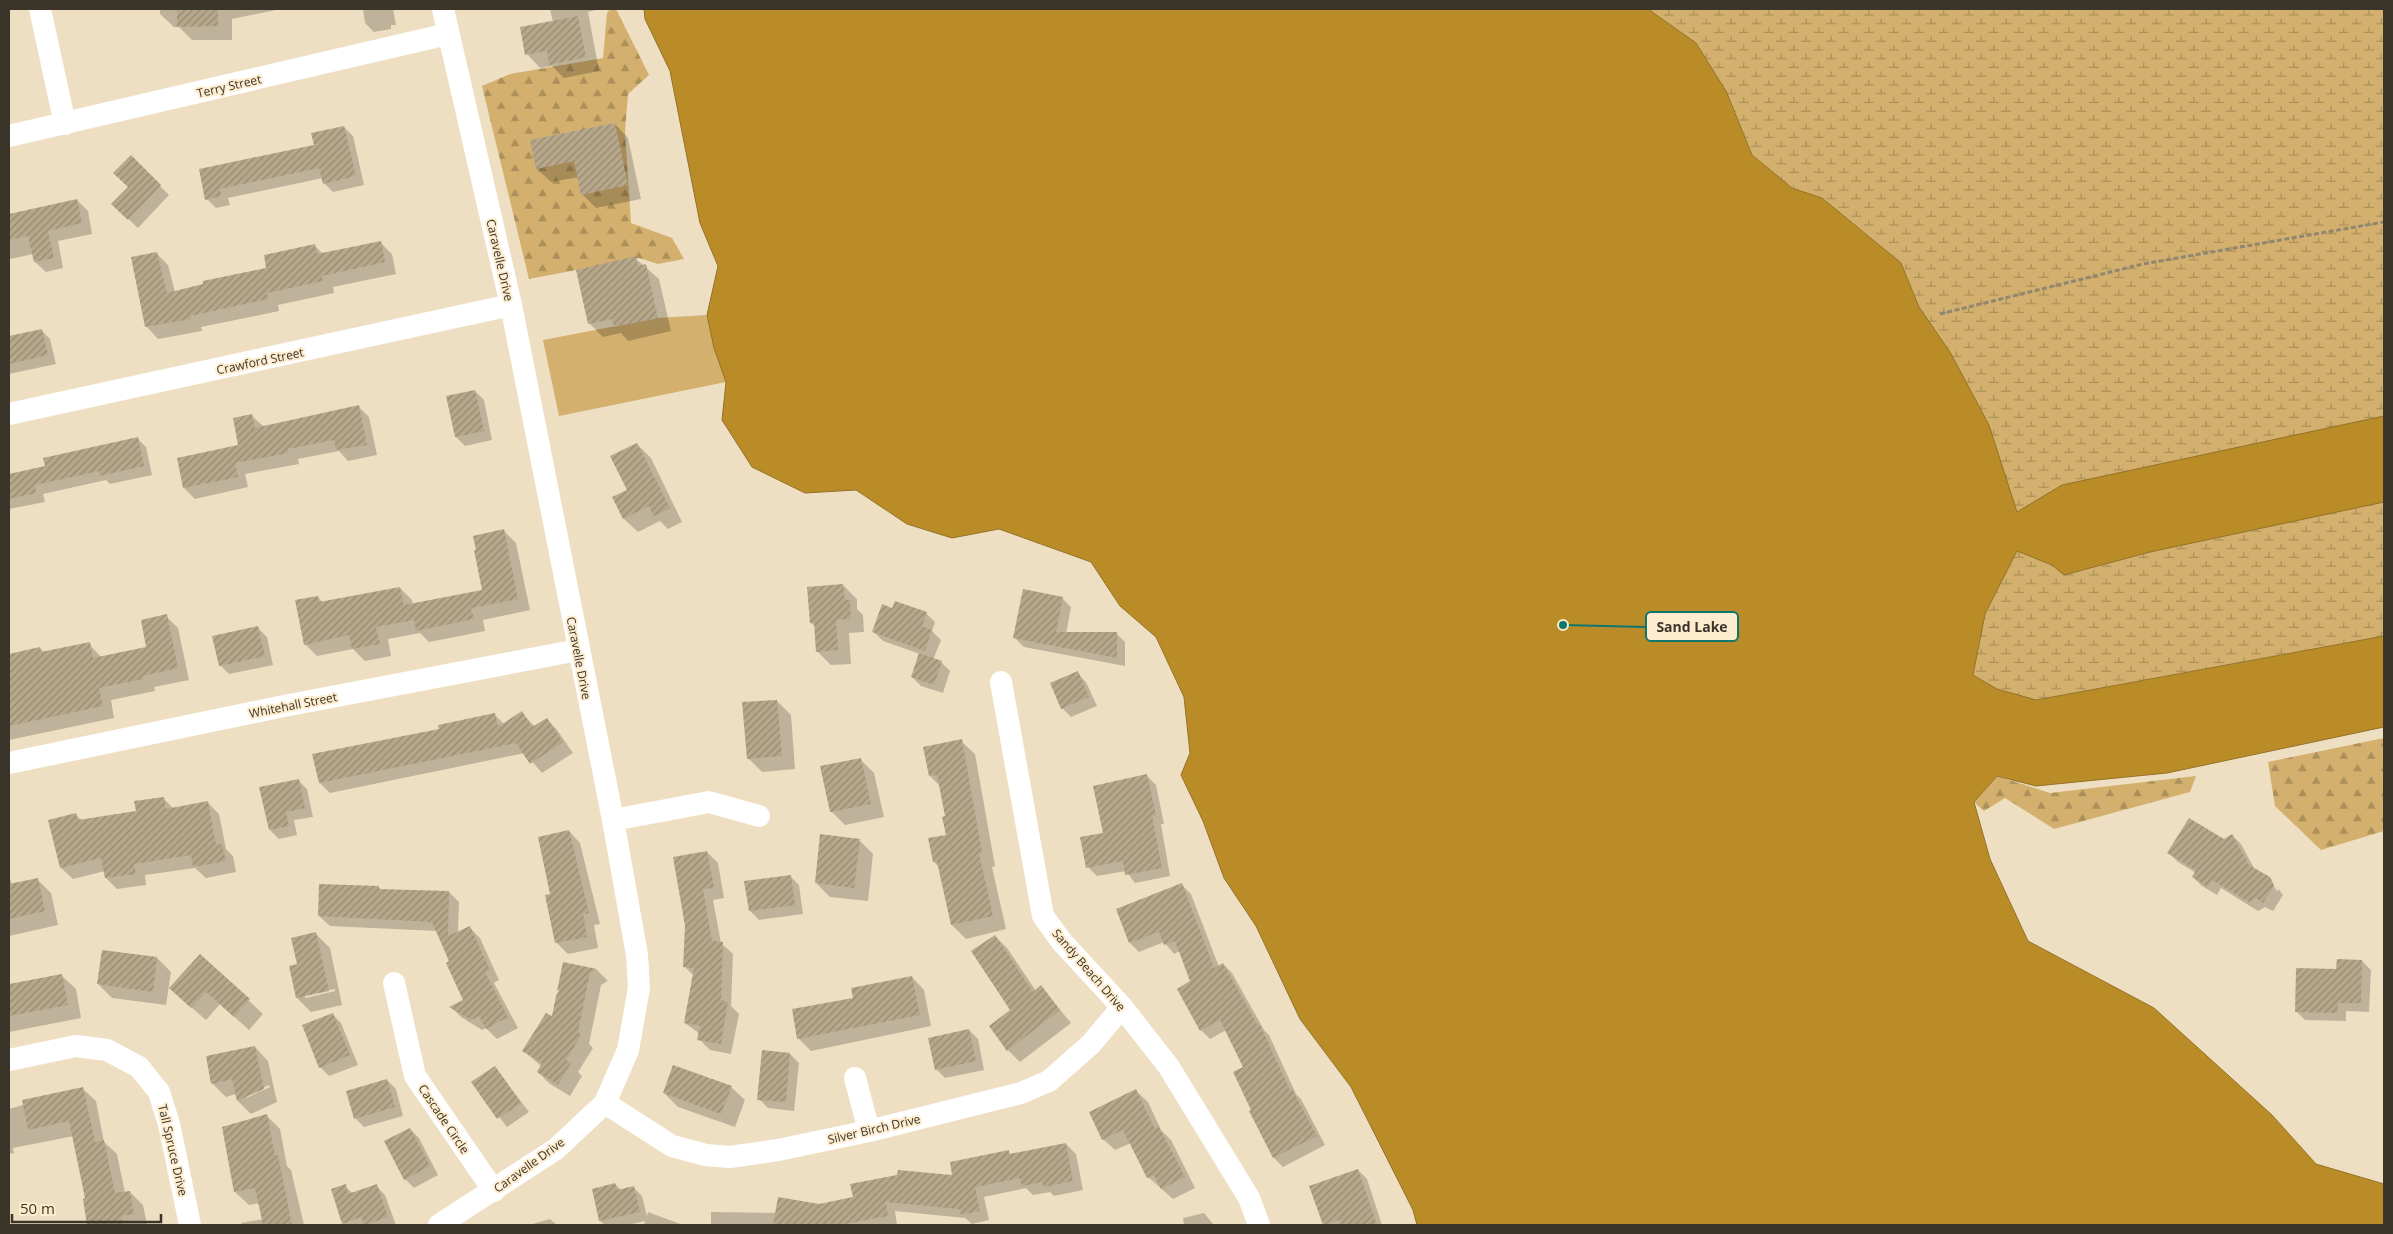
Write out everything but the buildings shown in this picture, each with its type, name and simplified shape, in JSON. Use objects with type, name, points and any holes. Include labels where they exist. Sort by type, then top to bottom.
[{"type":"street","points":[[40,9],[66,124]]},
{"type":"street","name":"Caravelle Drive","points":[[439,1225],[556,1149],[605,1103],[628,1050],[639,988],[637,955],[613,820],[511,305],[443,9]]},
{"type":"street","name":"Terry Street","points":[[9,136],[448,34]]},
{"type":"street","name":"Crawford Street","points":[[9,414],[511,305]]},
{"type":"street","name":"Whitehall Street","points":[[9,763],[284,706],[578,650]]},
{"type":"street","name":"Sandy Beach Drive","points":[[1001,682],[1043,916],[1062,942],[1122,1007],[1169,1067],[1248,1198],[1259,1225]]},
{"type":"street","points":[[613,820],[709,802],[759,816]]},
{"type":"street","name":"Cascade Circle","points":[[394,983],[415,1076],[494,1191]]},
{"type":"street","name":"Silver Birch Drive","points":[[605,1103],[672,1146],[706,1155],[730,1157],[778,1150],[869,1131],[1021,1093],[1049,1081],[1091,1044],[1122,1007]]},
{"type":"street","name":"Tall Spruce Drive","points":[[9,1060],[76,1046],[106,1050],[139,1067],[159,1092],[168,1124],[190,1225]]},
{"type":"street","points":[[855,1078],[869,1131]]},
{"type":"path","points":[[1940,314],[2143,264],[2384,222]]},
{"type":"green space","points":[[610,9],[616,9],[649,75],[628,94],[625,131],[631,223],[672,238],[684,259],[658,264],[639,258],[529,279],[482,86],[510,74],[603,58],[607,13]]},
{"type":"green space","points":[[1648,9],[2384,9],[2384,636],[2035,700],[1997,689],[1973,675],[1985,614],[2017,551],[1950,352],[1919,307],[1901,263],[1822,198],[1792,188],[1752,155],[1726,91],[1696,43]]},
{"type":"green space","points":[[707,315],[714,348],[726,382],[559,416],[543,340],[658,318]]},
{"type":"green space","points":[[2384,738],[2384,831],[2321,850],[2275,806],[2268,762]]},
{"type":"green space","points":[[1997,776],[2050,793],[2196,776],[2190,792],[2054,829],[2005,798],[1984,811],[1974,802]]},
{"type":"shaded area","points":[[644,9],[1648,9],[1696,43],[1726,91],[1752,155],[1792,188],[1822,198],[1901,263],[1919,307],[1950,352],[1989,425],[2017,512],[2062,485],[2384,416],[2384,502],[2150,552],[2064,575],[2052,565],[2017,551],[1985,614],[1973,675],[1997,689],[2036,700],[2384,636],[2384,727],[2167,773],[2036,786],[1997,776],[1974,802],[1990,859],[2028,941],[2154,1008],[2272,1115],[2316,1164],[2384,1184],[2384,1225],[1417,1225],[1413,1210],[1351,1087],[1300,1019],[1256,926],[1224,878],[1203,821],[1181,775],[1190,753],[1184,697],[1156,637],[1120,606],[1091,562],[999,529],[952,538],[907,524],[856,490],[805,493],[752,467],[722,420],[726,382],[714,348],[707,315],[718,266],[700,223],[670,71],[645,19]]},
{"type":"place","name":"Sand Lake","points":[[1563,625]]}]
